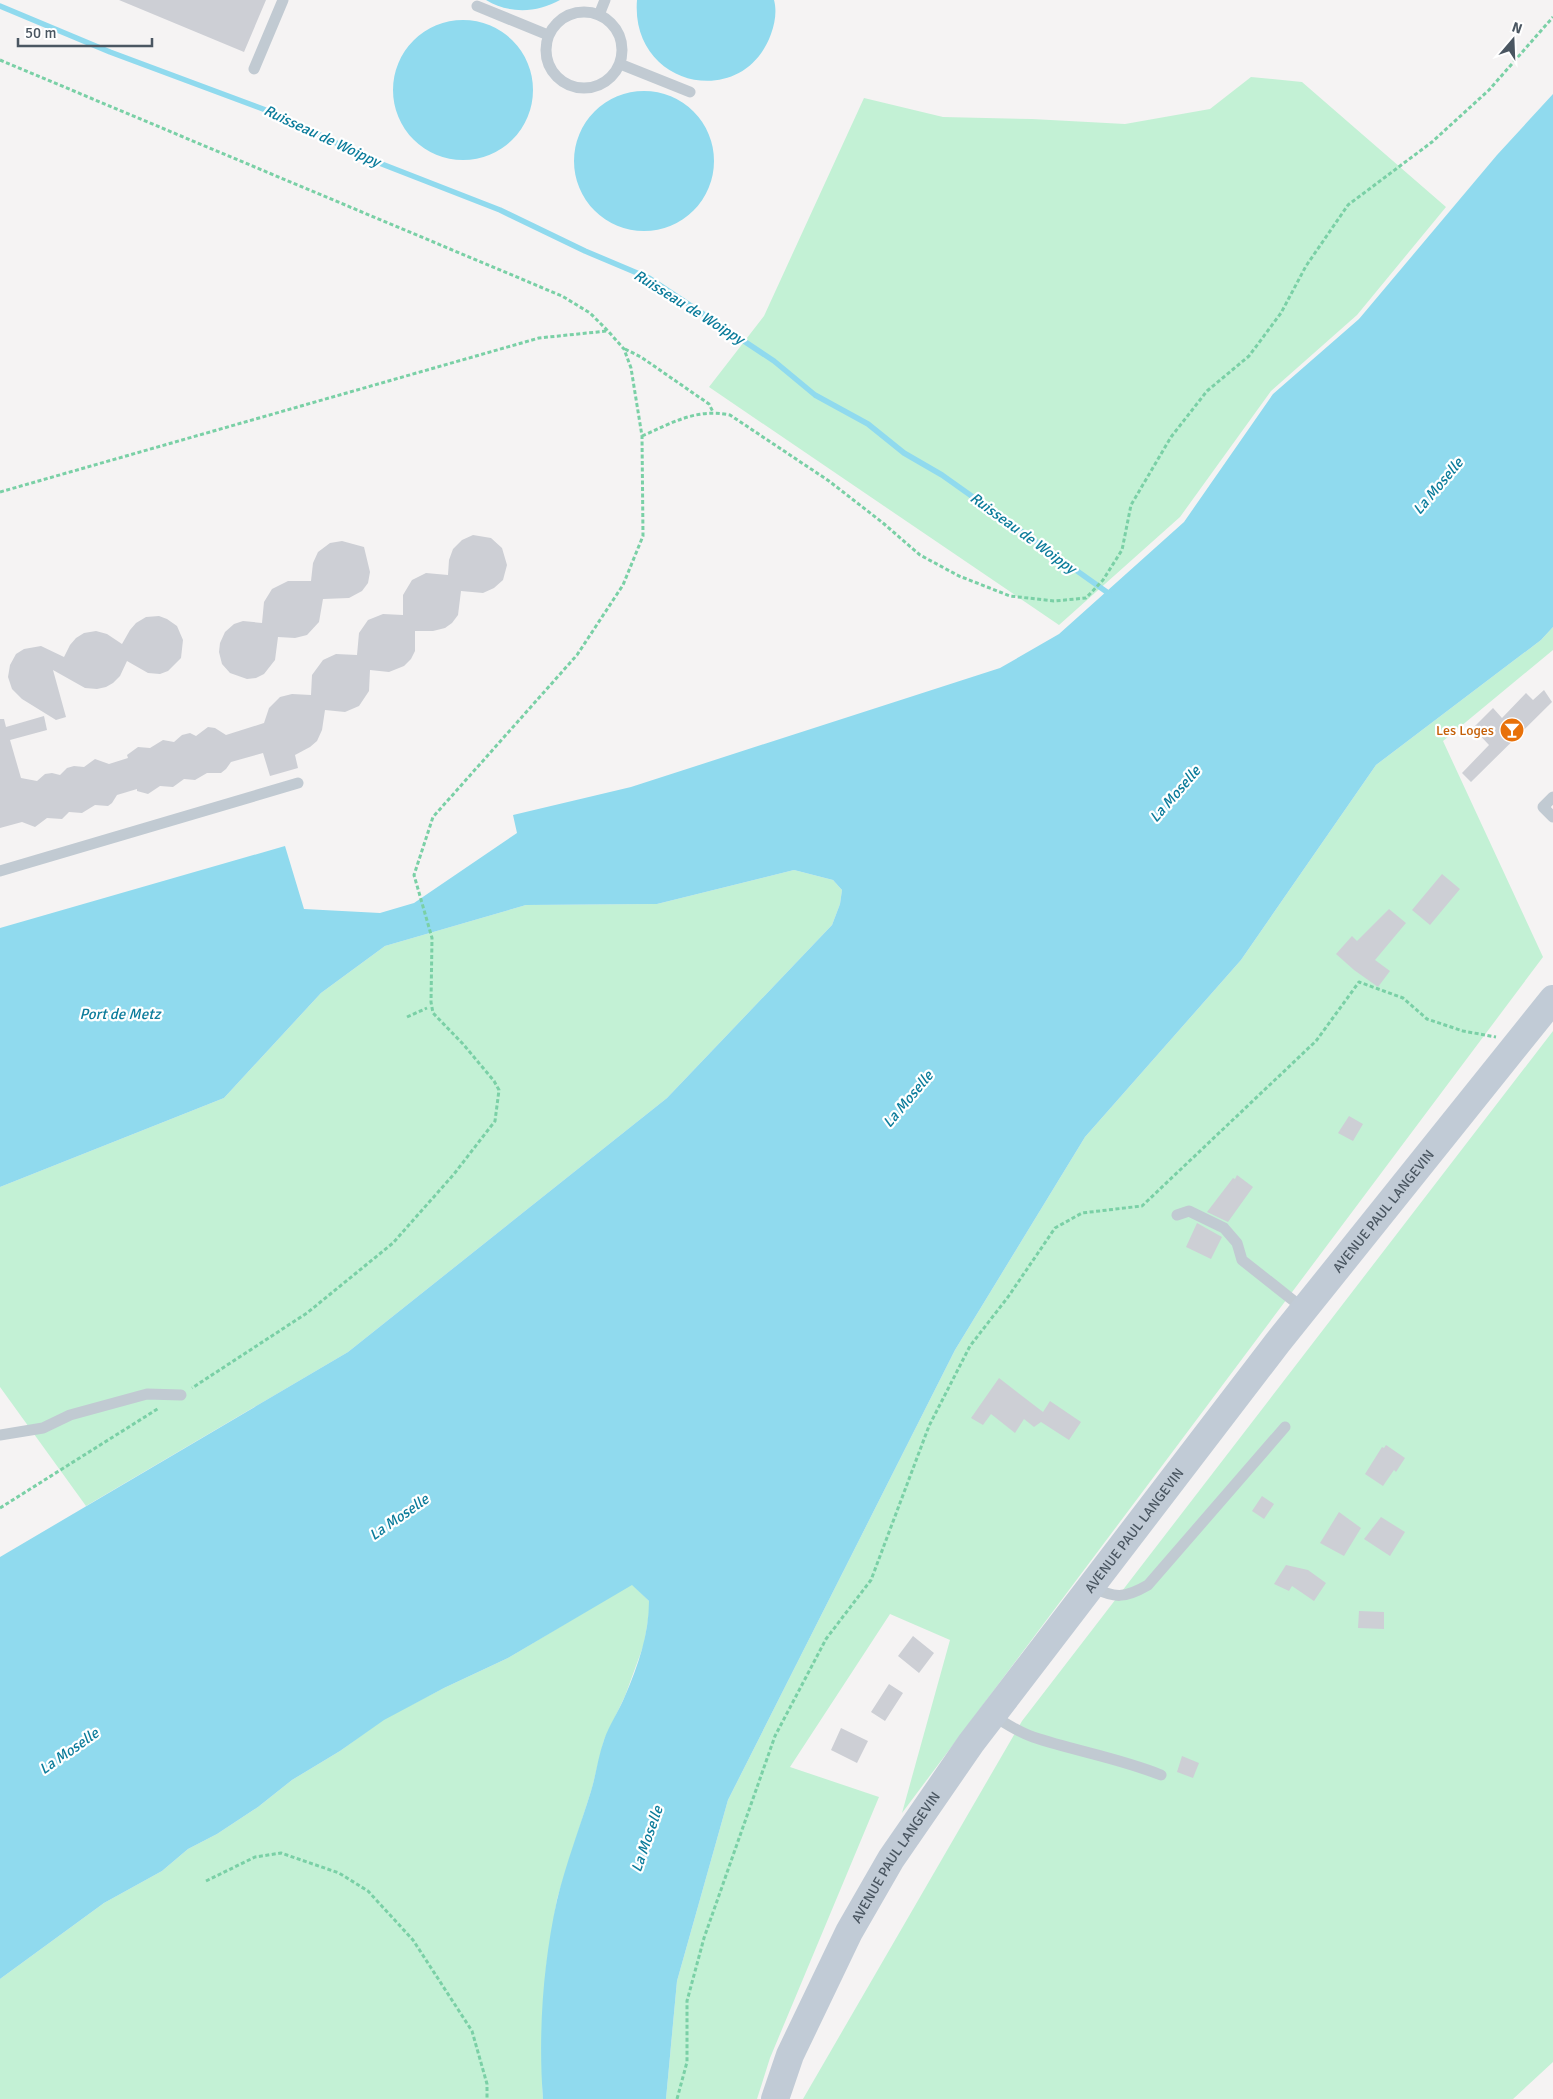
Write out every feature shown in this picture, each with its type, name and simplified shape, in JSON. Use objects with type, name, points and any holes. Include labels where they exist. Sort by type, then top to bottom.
[{"type":"main road","name":"AVENUE PAUL LANGEVIN","points":[[774,2099],[794,2047],[849,1932],[891,1859],[992,1715],[1304,1309],[1553,999]]},
{"type":"lane","points":[[254,69],[283,0]]},
{"type":"lane","points":[[599,14],[604,0]]},
{"type":"lane","points":[[477,6],[548,35]]},
{"type":"lane","points":[[587,12],[599,14],[617,30],[622,41],[623,52],[620,64],[614,75],[605,83],[594,88],[582,89],[569,86],[559,80],[546,60],[545,47],[548,35],[554,25],[569,15],[587,12]]},
{"type":"lane","points":[[620,64],[690,92]]},
{"type":"lane","points":[[0,871],[298,783]]},
{"type":"lane","points":[[1553,797],[1543,807],[1553,817]]},
{"type":"lane","points":[[1177,1215],[1190,1211],[1224,1228],[1237,1243],[1242,1260],[1304,1309]]},
{"type":"lane","points":[[0,1434],[43,1428],[70,1415],[146,1394],[181,1395]]},
{"type":"lane","points":[[1090,1587],[1110,1596],[1132,1594],[1148,1585],[1285,1427]]},
{"type":"lane","points":[[992,1715],[1011,1727],[1032,1736],[1133,1764],[1161,1775]]},
{"type":"path","points":[[642,436],[682,418],[713,412],[730,415],[829,481],[920,555],[959,576],[1010,596],[1054,602],[1086,598],[1103,580],[1122,550],[1131,505],[1170,437],[1207,391],[1249,356],[1281,313],[1306,266],[1348,205],[1432,142],[1490,90],[1553,17]]},
{"type":"path","points":[[0,60],[562,296],[590,313],[624,349],[632,368],[642,436],[643,536],[623,585],[577,655],[433,817],[414,874],[432,938],[431,1002],[433,1013],[463,1044],[494,1081],[499,1090],[496,1121],[454,1174],[393,1243],[307,1313],[181,1395],[0,1508]]},
{"type":"path","points":[[0,492],[539,338],[608,331]]},
{"type":"path","points":[[624,349],[641,357],[709,404],[713,412]]},
{"type":"path","points":[[677,2099],[687,2062],[687,2001],[704,1938],[775,1736],[826,1639],[871,1580],[929,1426],[970,1346],[1008,1298],[1055,1228],[1082,1213],[1142,1206],[1316,1041],[1359,982],[1402,998],[1427,1019],[1463,1031],[1494,1035],[1514,1048]]},
{"type":"path","points":[[407,1017],[427,1008]]},
{"type":"path","points":[[206,1881],[255,1857],[281,1853],[339,1873],[368,1891],[413,1940],[472,2032],[488,2084],[487,2099]]},
{"type":"green space","points":[[1251,77],[1302,82],[1446,207],[1357,315],[1271,391],[1180,517],[1059,625],[709,387],[764,316],[864,98],[943,117],[1125,124],[1210,109]]},
{"type":"green space","points":[[1553,627],[1553,650],[1443,741],[1543,957],[902,1813],[950,1640],[890,1614],[790,1767],[879,1797],[770,2058],[757,2099],[666,2099],[677,1981],[728,1800],[955,1350],[1085,1137],[1241,960],[1376,765],[1541,640]]},
{"type":"green space","points":[[794,870],[833,880],[842,890],[840,904],[832,925],[667,1098],[348,1352],[86,1506],[0,1387],[0,1187],[224,1098],[321,993],[385,946],[526,905],[657,904]]},
{"type":"green space","points":[[1553,1031],[1553,2062],[1513,2099],[803,2099],[1022,1721]]},
{"type":"green space","points":[[632,1584],[649,1601],[649,1614],[644,1644],[625,1696],[604,1740],[592,1788],[557,1899],[546,1968],[543,2099],[0,2099],[0,1979],[104,1903],[162,1871],[188,1849],[217,1834],[258,1807],[292,1780],[340,1751],[384,1719],[508,1658]]},
{"type":"water","points":[[486,0],[560,0],[533,9],[513,10],[495,5]]},
{"type":"water","points":[[637,0],[774,0],[774,26],[757,59],[737,74],[714,80],[691,79],[669,70],[651,53],[640,30]]},
{"type":"water","points":[[463,20],[477,21],[490,25],[512,41],[528,63],[532,76],[532,104],[528,117],[512,139],[490,155],[477,159],[463,160],[449,159],[436,155],[414,139],[398,117],[394,104],[393,90],[394,76],[398,63],[414,41],[436,25],[449,21]]},
{"type":"water","points":[[644,91],[658,92],[671,96],[693,112],[709,134],[713,147],[713,175],[709,188],[693,210],[671,226],[658,230],[644,231],[630,230],[617,226],[595,210],[579,188],[575,175],[574,161],[575,147],[579,134],[595,112],[617,96],[630,92]]},
{"type":"water","points":[[1553,94],[1553,627],[1541,640],[1376,765],[1241,960],[1085,1137],[955,1350],[728,1800],[677,1981],[666,2099],[543,2099],[541,2049],[543,1999],[548,1949],[557,1900],[591,1791],[604,1740],[623,1702],[634,1673],[642,1650],[647,1626],[649,1601],[632,1585],[508,1658],[444,1688],[384,1720],[340,1751],[292,1780],[258,1807],[217,1834],[188,1849],[162,1871],[104,1903],[0,1979],[0,1557],[348,1352],[667,1098],[832,925],[840,904],[842,890],[833,880],[794,870],[657,904],[526,905],[385,946],[321,993],[224,1098],[0,1187],[0,928],[285,846],[304,909],[380,913],[414,903],[517,833],[513,815],[631,787],[1000,668],[1059,634],[1184,522],[1273,394],[1359,319],[1497,155]]},
{"type":"building","points":[[119,0],[266,0],[244,52]]},
{"type":"building","points":[[473,535],[491,538],[502,548],[507,565],[503,580],[494,588],[483,593],[461,591],[458,615],[452,623],[445,628],[433,631],[415,631],[415,651],[411,659],[404,666],[389,672],[370,670],[369,691],[359,706],[345,712],[325,710],[322,730],[317,741],[295,755],[298,768],[270,776],[263,753],[231,762],[221,773],[207,773],[195,780],[184,779],[173,787],[160,786],[148,794],[137,791],[137,789],[117,795],[108,806],[95,805],[82,813],[69,812],[62,819],[47,818],[35,827],[22,822],[0,828],[0,719],[4,719],[6,727],[44,716],[47,730],[10,740],[21,778],[37,781],[45,774],[60,775],[67,768],[74,766],[84,767],[95,759],[109,764],[128,758],[127,755],[138,747],[150,748],[163,740],[174,742],[182,735],[190,733],[196,736],[208,727],[215,728],[226,735],[264,723],[269,708],[280,697],[292,694],[311,695],[312,675],[323,660],[336,654],[357,655],[359,633],[368,620],[383,614],[403,615],[403,595],[412,580],[426,573],[448,575],[449,560],[453,549],[462,540]]},
{"type":"building","points":[[342,541],[364,547],[370,572],[368,583],[362,591],[349,598],[323,599],[319,622],[307,635],[295,638],[278,637],[275,660],[264,674],[256,678],[247,679],[230,673],[222,664],[219,652],[220,643],[225,632],[234,624],[243,621],[262,623],[264,602],[272,589],[288,581],[311,581],[313,563],[318,552],[330,543]]},
{"type":"building","points":[[159,616],[177,626],[183,640],[181,658],[168,671],[160,674],[148,673],[127,661],[120,676],[113,683],[97,689],[85,688],[53,670],[66,717],[56,720],[22,699],[12,689],[8,677],[10,665],[16,654],[24,649],[41,646],[64,657],[76,638],[84,633],[96,631],[107,634],[122,644],[136,623],[146,617]]},
{"type":"building","points":[[1544,690],[1552,702],[1471,782],[1462,773],[1489,745],[1473,728],[1493,708],[1502,718],[1526,693],[1533,700]]},
{"type":"building","points":[[1442,874],[1460,889],[1430,925],[1412,910]]},
{"type":"building","points":[[1389,909],[1406,923],[1375,960],[1390,971],[1378,987],[1336,954],[1352,936],[1357,941]]},
{"type":"building","points":[[1349,1116],[1363,1124],[1353,1141],[1338,1133]]},
{"type":"building","points":[[1237,1175],[1253,1187],[1228,1222],[1207,1212]]},
{"type":"building","points":[[1197,1223],[1222,1237],[1211,1259],[1186,1247]]},
{"type":"building","points":[[999,1378],[1043,1412],[1050,1401],[1081,1422],[1069,1440],[1041,1422],[1034,1427],[1024,1419],[1015,1433],[991,1414],[983,1425],[971,1418]]},
{"type":"building","points":[[1386,1445],[1405,1458],[1396,1472],[1394,1470],[1383,1486],[1365,1474],[1382,1447],[1384,1448]]},
{"type":"building","points":[[1262,1496],[1274,1504],[1264,1519],[1252,1511]]},
{"type":"building","points":[[1339,1512],[1361,1528],[1344,1556],[1320,1543]]},
{"type":"building","points":[[1381,1517],[1405,1532],[1390,1556],[1364,1539]]},
{"type":"building","points":[[1286,1565],[1308,1570],[1326,1583],[1314,1601],[1292,1586],[1289,1591],[1274,1584]]},
{"type":"building","points":[[1359,1611],[1384,1612],[1384,1629],[1358,1628]]},
{"type":"building","points":[[913,1636],[934,1653],[919,1673],[898,1656]]},
{"type":"building","points":[[889,1684],[903,1693],[885,1721],[871,1712]]},
{"type":"building","points":[[841,1728],[868,1741],[857,1763],[831,1750]]},
{"type":"building","points":[[1182,1756],[1199,1763],[1193,1778],[1177,1772]]},
{"type":"waterway","name":"Ruisseau de Woippy","points":[[0,6],[110,52],[279,115],[369,159],[500,210],[585,251],[649,278],[774,361],[815,395],[868,424],[904,453],[942,475],[1111,595]]},
{"type":"place","name":"Les Loges","points":[[1512,730]]},
{"type":"water label","name":"La Moselle","points":[[1438,486]]},
{"type":"water label","name":"La Moselle","points":[[1175,794]]},
{"type":"water label","name":"Port de Metz","points":[[120,1014]]},
{"type":"water label","name":"La Moselle","points":[[908,1099]]},
{"type":"water label","name":"La Moselle","points":[[399,1517]]},
{"type":"water label","name":"La Moselle","points":[[69,1751]]},
{"type":"water label","name":"La Moselle","points":[[647,1839]]}]
